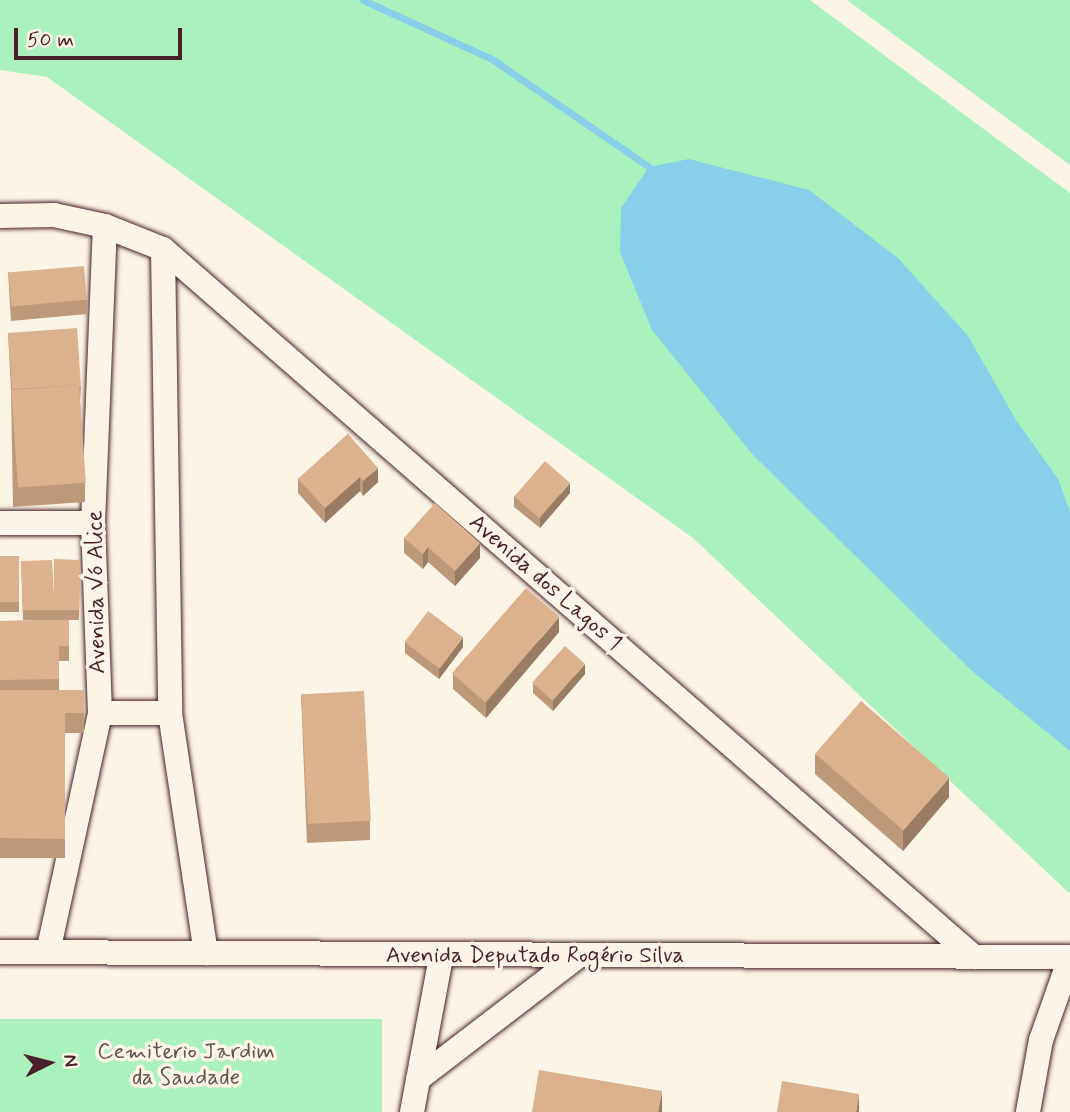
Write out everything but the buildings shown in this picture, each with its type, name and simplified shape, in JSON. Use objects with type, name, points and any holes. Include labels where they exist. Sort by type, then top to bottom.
[{"type":"street","name":"Avenida dos Lagos 1","points":[[0,216],[54,215],[105,226],[163,249],[974,957]]},
{"type":"street","name":"Avenida Vó Alice","points":[[48,952],[100,713],[93,523],[105,226]]},
{"type":"street","points":[[163,249],[170,712],[206,953]]},
{"type":"street","points":[[0,523],[93,523]]},
{"type":"street","points":[[100,713],[170,712]]},
{"type":"street","name":"Avenida Deputado Rogério Silva","points":[[0,952],[441,957],[1070,957]]},
{"type":"street","points":[[412,1112],[441,957]]},
{"type":"street","points":[[418,1079],[577,957]]},
{"type":"street","points":[[1028,1112],[1041,1040],[1070,957]]},
{"type":"green space","points":[[0,0],[810,0],[1070,193],[1070,894],[693,538],[47,77],[0,70]]},
{"type":"green space","points":[[847,0],[1070,0],[1070,165]]},
{"type":"green space","name":"Cemiterio Jardim da Saudade","points":[[0,1019],[382,1019],[382,1112],[0,1112]]},
{"type":"water","points":[[689,159],[809,190],[898,258],[968,336],[1016,420],[1058,479],[1070,512],[1070,751],[972,671],[752,454],[652,330],[620,252],[621,208],[649,167]]},
{"type":"waterway","points":[[363,0],[492,59],[649,167]]}]
